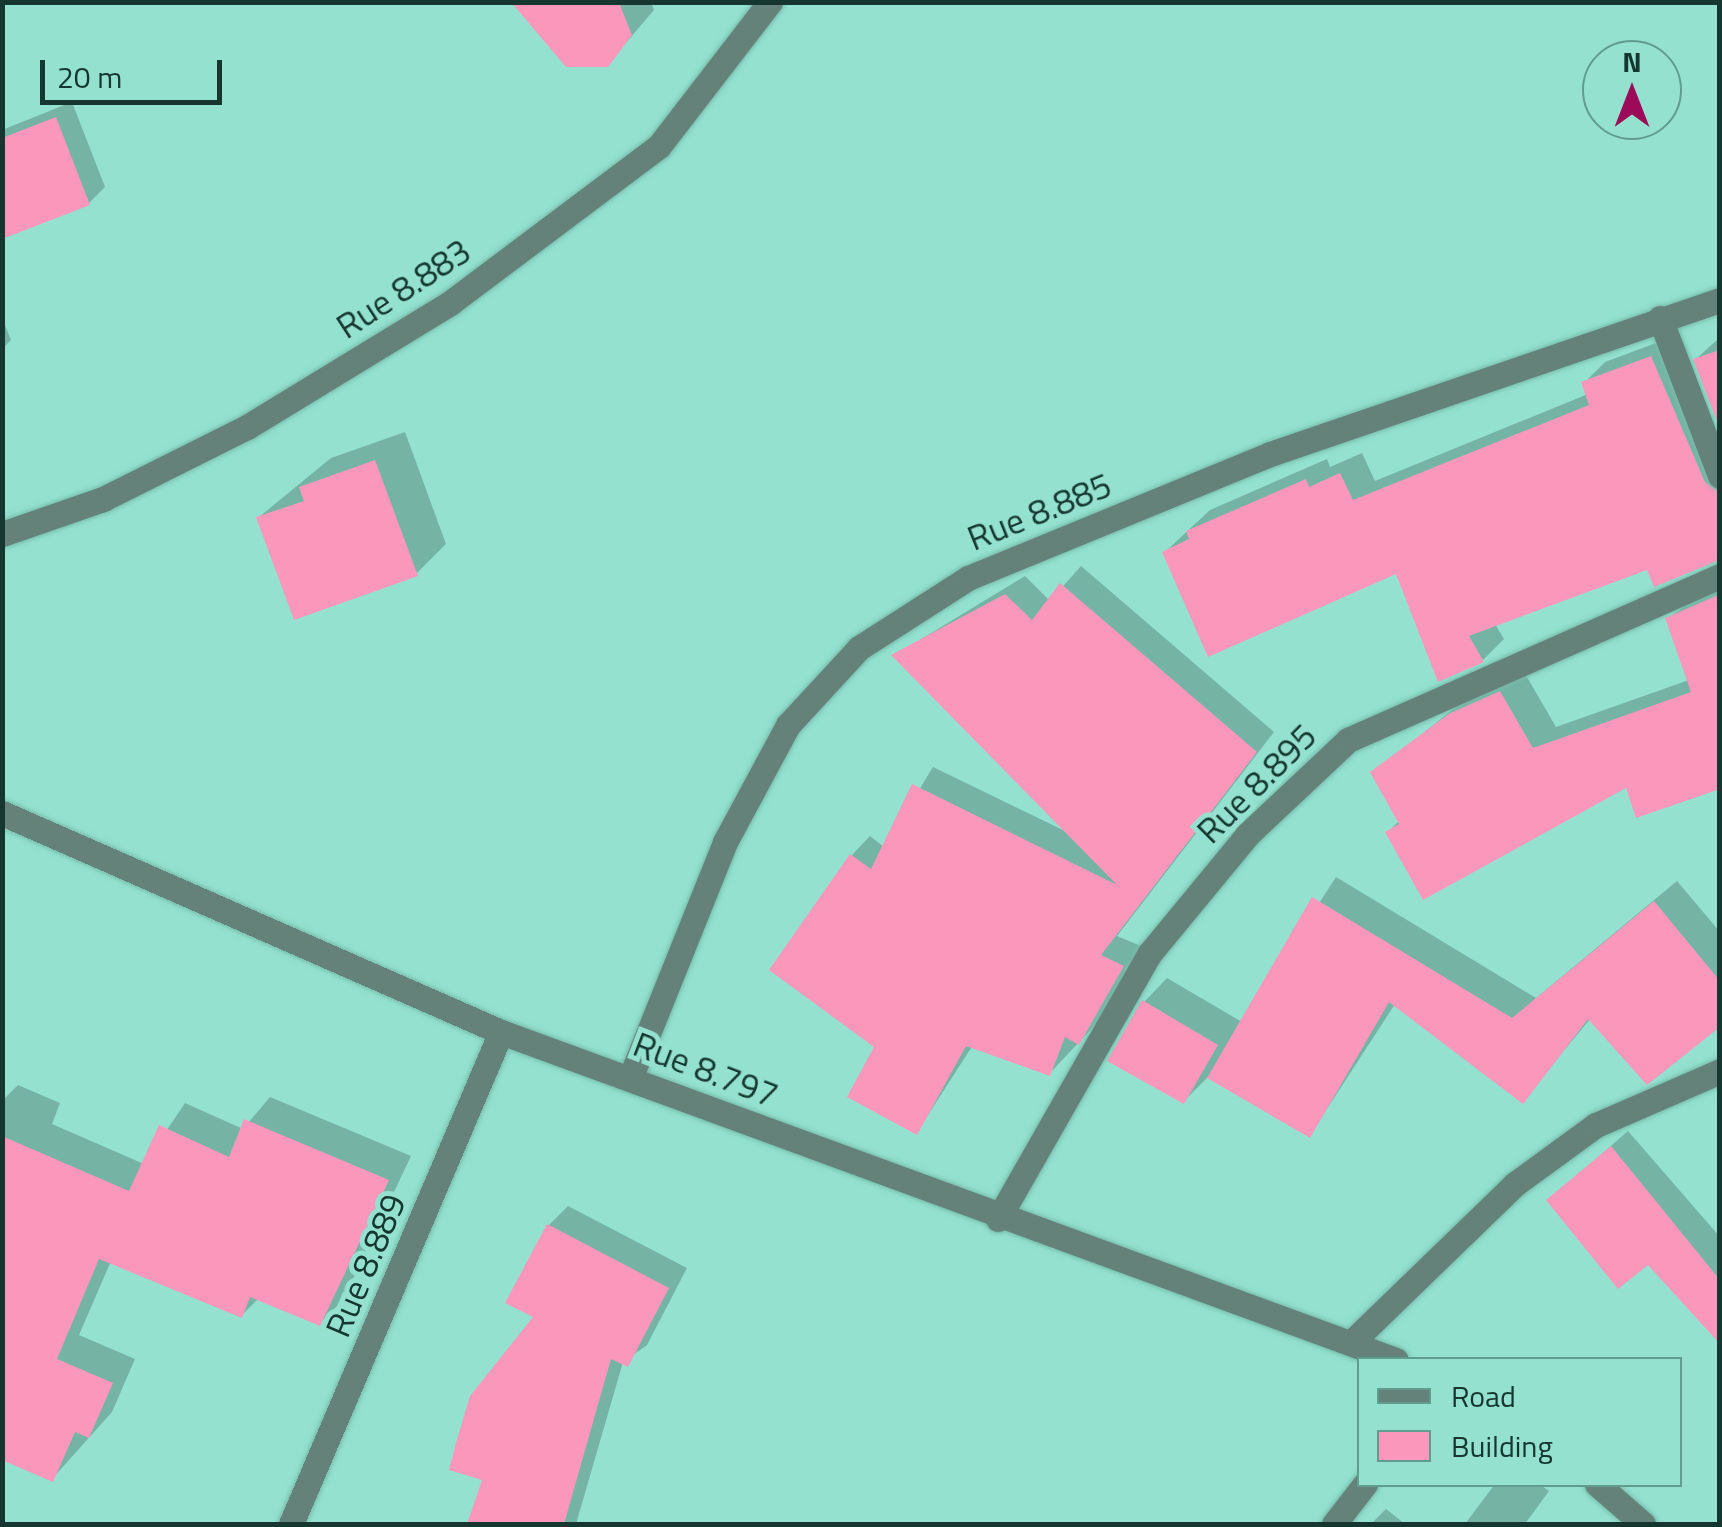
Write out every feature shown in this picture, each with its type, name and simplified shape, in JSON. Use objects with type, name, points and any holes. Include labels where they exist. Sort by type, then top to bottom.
[{"type":"street","name":"Rue 8.883","points":[[2,534],[103,499],[247,428],[450,303],[659,146],[770,2]]},
{"type":"street","name":"Rue 8.885","points":[[631,1076],[725,842],[788,725],[859,648],[985,570],[1270,454],[1720,300]]},
{"type":"street","points":[[1660,318],[1720,476]]},
{"type":"street","name":"Rue 8.895","points":[[998,1219],[1150,953],[1248,834],[1348,740],[1720,576]]},
{"type":"street","name":"Rue 8.797","points":[[2,813],[501,1032],[631,1076],[998,1219],[1356,1338],[1391,1357]]},
{"type":"street","name":"Rue 8.889","points":[[292,1524],[501,1032]]},
{"type":"street","points":[[1356,1338],[1514,1184],[1596,1126],[1720,1071]]},
{"type":"street","points":[[1334,1524],[1363,1487]]},
{"type":"street","points":[[1600,1487],[1642,1524]]},
{"type":"building","points":[[511,2],[620,5],[632,35],[608,67],[566,67]]},
{"type":"building","points":[[56,117],[90,205],[2,239],[2,138]]},
{"type":"building","points":[[1720,350],[1720,429],[1693,359]]},
{"type":"building","points":[[1651,356],[1705,482],[1720,492],[1720,560],[1654,587],[1647,570],[1469,636],[1484,662],[1438,682],[1396,574],[1208,657],[1162,552],[1189,539],[1186,531],[1306,479],[1309,487],[1340,473],[1353,500],[1589,405],[1581,382]]},
{"type":"building","points":[[375,460],[418,576],[294,620],[256,517],[304,501],[299,487]]},
{"type":"building","points":[[1060,583],[1257,752],[1101,955],[1124,966],[1079,1045],[1065,1037],[1050,1076],[966,1046],[917,1135],[847,1097],[874,1047],[769,970],[850,854],[871,869],[912,784],[1117,885],[891,655],[1005,594],[1032,620]]},
{"type":"building","points":[[1720,594],[1720,789],[1636,818],[1626,788],[1423,900],[1385,832],[1399,824],[1370,772],[1450,713],[1500,691],[1533,748],[1691,692],[1665,618]]},
{"type":"building","points":[[1312,897],[1512,1018],[1654,901],[1720,981],[1720,1027],[1647,1085],[1588,1019],[1523,1104],[1389,1002],[1310,1138],[1207,1078]]},
{"type":"building","points":[[1142,1000],[1218,1045],[1184,1104],[1107,1061]]},
{"type":"building","points":[[244,1119],[389,1180],[320,1326],[250,1297],[242,1318],[99,1259],[57,1359],[113,1383],[89,1438],[75,1432],[53,1482],[2,1460],[2,1136],[129,1191],[159,1125],[229,1157]]},
{"type":"building","points":[[1611,1146],[1720,1280],[1720,1344],[1648,1265],[1618,1289],[1546,1200]]},
{"type":"building","points":[[547,1224],[669,1288],[628,1367],[611,1359],[564,1524],[467,1524],[482,1480],[449,1470],[456,1443],[470,1396],[533,1317],[505,1303]]}]
